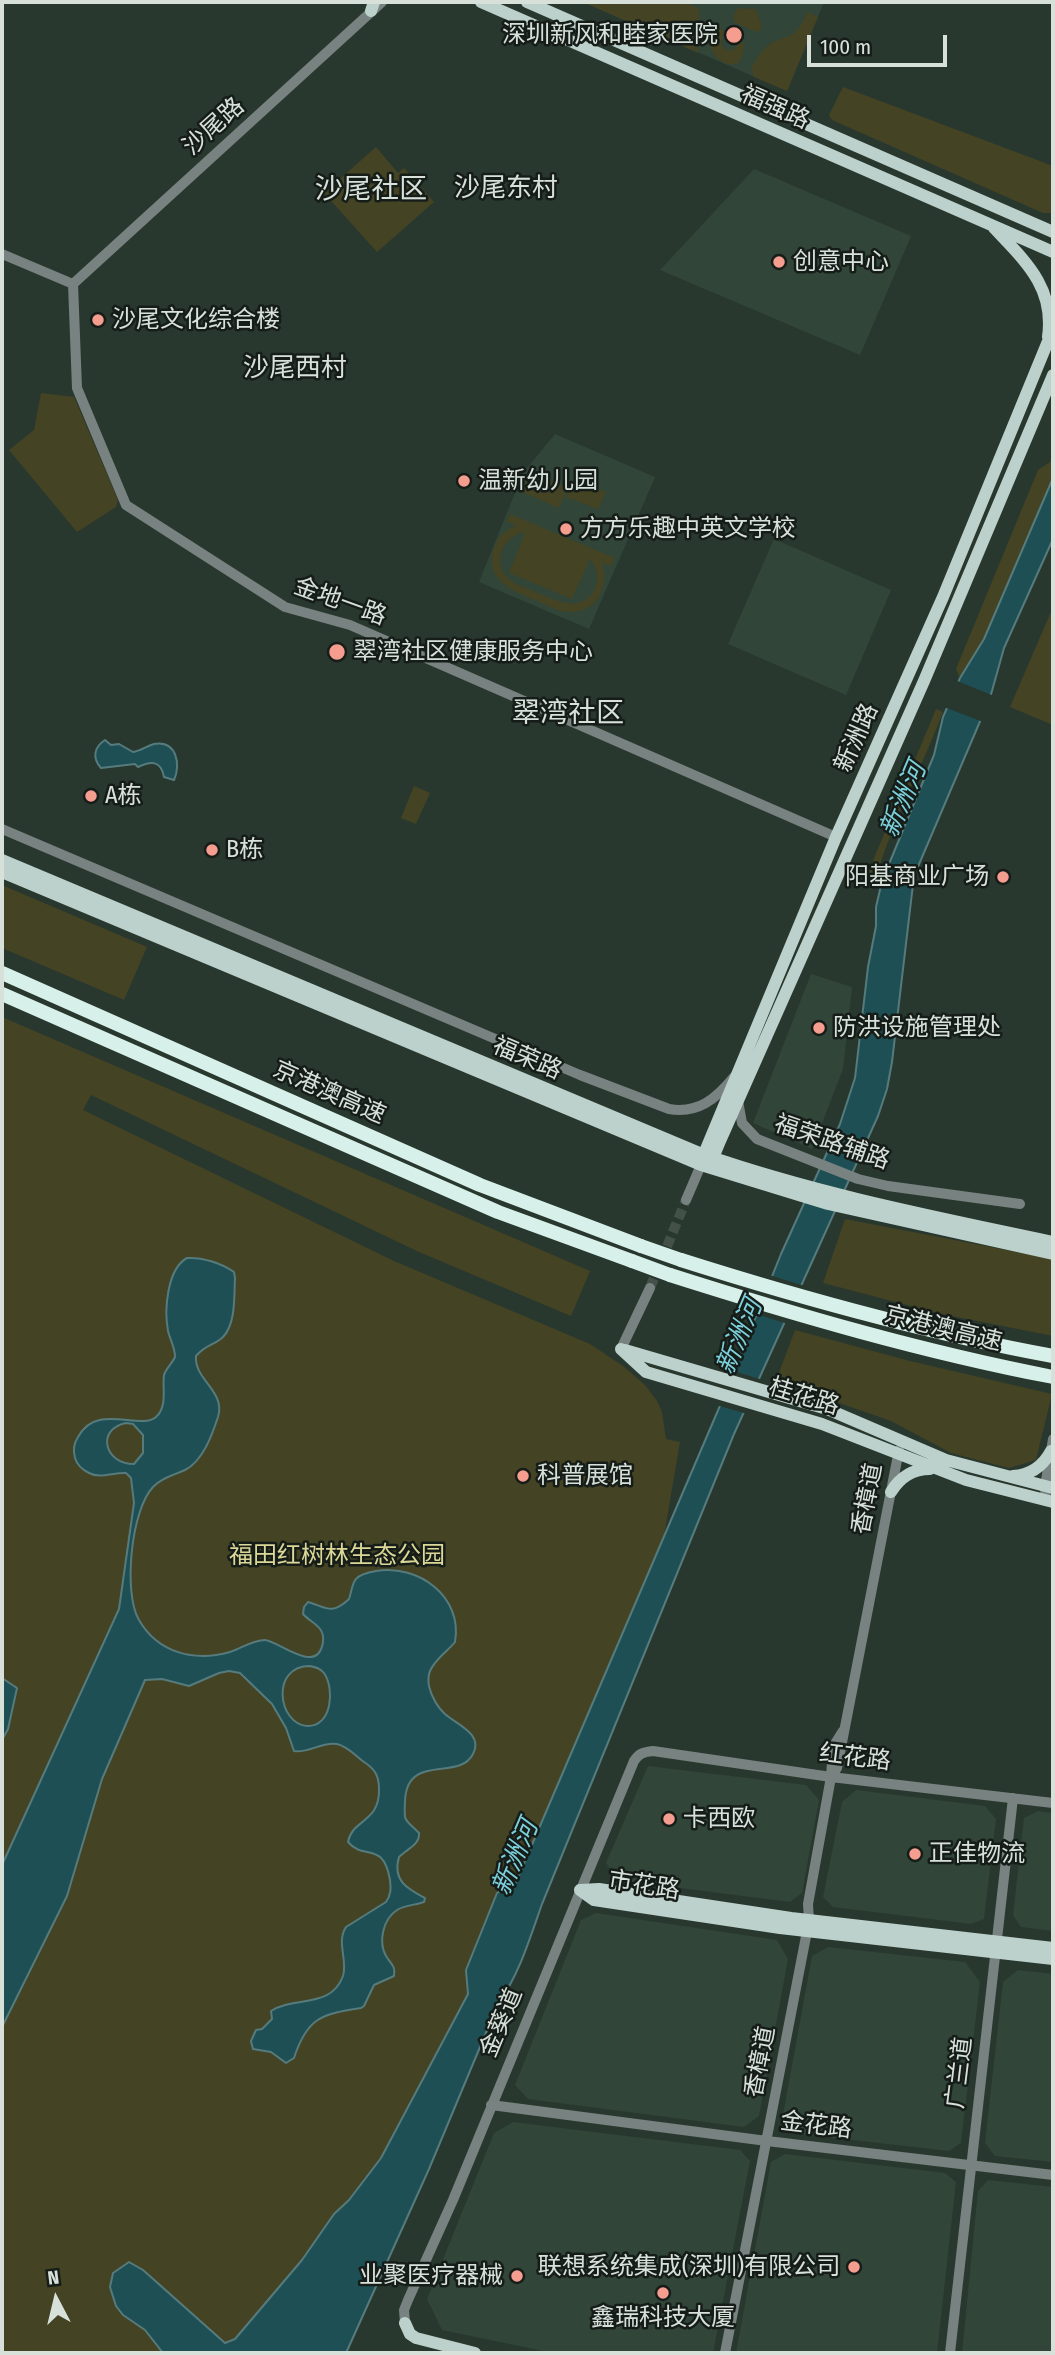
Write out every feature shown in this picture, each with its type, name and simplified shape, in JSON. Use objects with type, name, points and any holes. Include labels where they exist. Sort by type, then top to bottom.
[{"type":"highway","name":"京港澳高速","points":[[2,973],[480,1185],[641,1246],[827,1304],[984,1343],[1053,1356]]},
{"type":"highway","name":"京港澳高速","points":[[2,994],[498,1212],[670,1275],[916,1348],[1053,1377]]},
{"type":"main road","name":"福强路","points":[[481,2],[1051,251]]},
{"type":"main road","name":"福强路","points":[[527,2],[1053,234]]},
{"type":"main road","points":[[1021,218],[1053,219]]},
{"type":"main road","points":[[989,222],[1045,287],[1052,314],[1045,347]]},
{"type":"main road","points":[[1051,251],[1053,234]]},
{"type":"main road","name":"新洲路","points":[[705,1159],[736,1075],[836,837],[943,597],[1053,329]]},
{"type":"main road","name":"新洲路","points":[[705,1159],[738,1101],[929,668],[1053,375]]},
{"type":"main road","name":"福荣路","points":[[2,860],[705,1159]]},
{"type":"main road","name":"福荣路","points":[[2,873],[705,1159],[799,1191],[1053,1254]]},
{"type":"main road","name":"福荣路","points":[[852,1204],[1053,1242]]},
{"type":"main road","name":"桂花路","points":[[621,1349],[827,1409],[946,1460],[1007,1477],[1050,1493]]},
{"type":"main road","name":"桂花路","points":[[621,1349],[646,1372],[850,1433],[898,1455],[966,1480],[1050,1493]]},
{"type":"main road","points":[[1007,1477],[1035,1470],[1047,1459],[1052,1445]]},
{"type":"main road","points":[[891,1492],[910,1472],[935,1469]]},
{"type":"main road","name":"市花路","points":[[580,1890],[594,1900],[995,1947],[1053,1959]]},
{"type":"main road","name":"市花路","points":[[995,1947],[1053,1948]]},
{"type":"main road","points":[[405,2323],[410,2334],[416,2339],[475,2353]]},
{"type":"street","name":"沙尾路","points":[[73,284],[372,6],[382,2]]},
{"type":"street","points":[[2,254],[73,284]]},
{"type":"street","name":"金地一路","points":[[73,284],[77,387],[126,505],[285,607],[350,625],[836,837]]},
{"type":"street","points":[[2,830],[580,1075],[668,1109],[684,1111],[698,1108],[736,1075]]},
{"type":"street","name":"福荣路辅路","points":[[738,1101],[742,1123],[751,1135],[858,1179],[888,1186],[1020,1204]]},
{"type":"street","name":"新洲路","points":[[686,1200],[705,1159]]},
{"type":"street","points":[[621,1349],[650,1288]]},
{"type":"street","points":[[682,1383],[687,1369]]},
{"type":"street","name":"香樟道","points":[[725,2353],[808,1926],[808,1904],[831,1777],[838,1768],[901,1441]]},
{"type":"street","points":[[1050,1493],[1052,1445]]},
{"type":"street","name":"红花路","points":[[653,1751],[831,1777],[1053,1803]]},
{"type":"street","name":"金葵道","points":[[405,2323],[404,2310],[408,2300],[453,2200],[634,1761],[644,1752],[653,1751]]},
{"type":"street","name":"广兰道","points":[[950,2353],[1013,1798]]},
{"type":"street","name":"金花路","points":[[491,2105],[1053,2175]]},
{"type":"shaded area","name":"深圳新风和睦家医院","points":[[583,2],[824,2],[787,91]]},
{"type":"shaded area","name":"创意中心","points":[[754,169],[911,236],[860,355],[660,270]]},
{"type":"shaded area","name":"方方乐趣中英文学校","points":[[555,434],[655,477],[589,629],[479,582],[523,473]]},
{"type":"shaded area","points":[[774,539],[891,590],[846,695],[728,644]]},
{"type":"shaded area","name":"防洪设施管理处","points":[[811,974],[852,987],[843,1069],[812,1149],[753,1123]]},
{"type":"shaded area","points":[[648,1766],[806,1785],[819,1800],[802,1893],[790,1902],[618,1880],[606,1863]]},
{"type":"shaded area","points":[[856,1790],[985,1806],[996,1819],[984,1919],[971,1924],[833,1907],[823,1897],[842,1802]]},
{"type":"shaded area","points":[[1038,1811],[1053,1813],[1053,1931],[1021,1927],[1013,1915],[1024,1818]]},
{"type":"shaded area","points":[[596,1913],[777,1940],[788,1959],[759,2116],[744,2127],[528,2099],[515,2085],[581,1920]]},
{"type":"shaded area","points":[[828,1947],[965,1962],[980,1982],[961,2143],[949,2151],[791,2133],[782,2120],[812,1956]]},
{"type":"shaded area","points":[[1018,1970],[1053,1974],[1053,2162],[995,2156],[985,2143],[1003,1982]]},
{"type":"shaded area","points":[[513,2122],[740,2150],[750,2161],[713,2353],[553,2353],[442,2330],[427,2299],[494,2133]]},
{"type":"shaded area","points":[[785,2154],[945,2173],[956,2182],[937,2353],[736,2353],[771,2162]]},
{"type":"shaded area","points":[[988,2180],[1053,2187],[1053,2353],[962,2353],[978,2191]]},
{"type":"green space","points":[[583,2],[683,2],[694,6],[699,12],[698,53]]},
{"type":"green space","points":[[738,8],[756,9],[762,26],[759,33],[734,22],[734,14]]},
{"type":"green space","points":[[807,12],[818,17],[787,91],[754,77],[751,69],[762,51],[798,29]]},
{"type":"green space","points":[[714,24],[724,31],[721,44],[726,50],[733,50],[737,44],[730,32],[736,33],[742,40],[744,52],[737,64],[724,63],[715,56],[709,45],[707,32]]},
{"type":"green space","points":[[843,87],[1053,166],[1053,213],[1043,213],[832,120],[829,115]]},
{"type":"green space","points":[[376,147],[398,173],[404,168],[434,202],[377,252],[324,193]]},
{"type":"green space","points":[[41,393],[74,397],[118,500],[116,507],[77,532],[9,450],[34,430]]},
{"type":"green space","points":[[1053,454],[1053,478],[984,639],[960,678],[956,669],[1038,470],[1050,462]]},
{"type":"green space","points":[[530,472],[568,488],[559,508],[522,492]]},
{"type":"green space","points":[[573,482],[580,485],[582,482],[606,492],[598,509],[566,497]]},
{"type":"green space","points":[[510,514],[615,558],[611,566],[602,563],[603,589],[595,603],[580,611],[562,611],[504,584],[493,569],[492,559],[499,537],[516,526],[507,521]],"holes":[[[525,532],[509,573],[572,599],[590,559],[597,578],[596,586],[589,597],[575,603],[559,601],[513,582],[503,570],[501,556],[511,538]]]},
{"type":"green space","points":[[1053,607],[1053,725],[1010,707]]},
{"type":"green space","points":[[936,709],[943,712],[888,841],[874,885],[868,885],[865,880]]},
{"type":"green space","points":[[414,786],[430,793],[416,824],[401,818]]},
{"type":"green space","points":[[2,885],[147,947],[124,1000],[2,948]]},
{"type":"green space","name":"福田红树林生态公园","points":[[2,1017],[590,1271],[571,1316],[419,1252],[91,1095],[83,1110],[394,1261],[590,1344],[645,1385],[662,1412],[666,1439],[680,1442],[664,1536],[516,1882],[497,1894],[466,1970],[468,1994],[381,2158],[349,2201],[334,2214],[302,2260],[252,2321],[230,2343],[217,2337],[143,2270],[129,2262],[113,2272],[123,2315],[145,2330],[163,2353],[2,2353]]},
{"type":"green space","points":[[845,1219],[1053,1259],[1053,1336],[942,1314],[823,1283]]},
{"type":"green space","points":[[795,1330],[910,1361],[1052,1394],[1036,1460],[1009,1468],[951,1453],[891,1421],[776,1381]]},
{"type":"water","points":[[1053,478],[1053,539],[1004,648],[990,698],[914,876],[892,1062],[878,1116],[734,1434],[523,1956],[498,2004],[429,2169],[346,2353],[163,2353],[145,2330],[123,2315],[116,2306],[110,2287],[113,2273],[129,2262],[143,2270],[225,2343],[235,2339],[302,2260],[334,2214],[349,2200],[381,2158],[468,1994],[466,1970],[497,1893],[516,1882],[719,1408],[781,1254],[840,1124],[855,1078],[868,967],[876,926],[876,907],[882,881],[934,755],[943,717],[960,678],[984,639]]},
{"type":"water","points":[[105,740],[111,745],[119,744],[133,752],[154,744],[168,746],[177,761],[174,780],[164,777],[163,771],[155,763],[138,767],[135,764],[101,768],[96,760],[96,753],[98,746]]},
{"type":"water","points":[[187,1258],[199,1259],[217,1263],[234,1272],[233,1309],[230,1325],[223,1337],[196,1356],[200,1372],[218,1400],[218,1417],[210,1439],[191,1466],[153,1487],[139,1514],[132,1552],[131,1591],[139,1620],[156,1640],[190,1655],[217,1655],[265,1640],[306,1657],[314,1656],[320,1652],[323,1637],[320,1629],[303,1614],[308,1602],[333,1609],[349,1599],[358,1577],[376,1571],[408,1573],[435,1587],[452,1611],[456,1626],[455,1642],[432,1667],[429,1686],[433,1698],[445,1714],[467,1730],[475,1741],[473,1754],[466,1762],[424,1772],[414,1777],[408,1786],[405,1817],[419,1833],[419,1837],[415,1844],[399,1857],[398,1872],[407,1887],[425,1898],[424,1902],[397,1910],[385,1925],[382,1944],[394,1967],[394,1976],[374,1985],[361,2008],[317,2020],[304,2034],[294,2058],[286,2063],[271,2052],[253,2049],[251,2041],[256,2030],[262,2029],[272,2019],[271,2011],[321,1998],[337,1986],[344,1970],[342,1939],[346,1927],[386,1902],[390,1894],[390,1880],[383,1860],[378,1855],[360,1850],[348,1842],[355,1829],[375,1808],[379,1784],[371,1767],[341,1745],[326,1744],[305,1751],[294,1751],[286,1728],[272,1704],[240,1673],[229,1671],[189,1686],[162,1679],[145,1680],[102,1779],[67,1896],[2,2027],[2,1865],[119,1609],[134,1503],[131,1478],[126,1473],[93,1475],[87,1472],[76,1461],[75,1444],[86,1427],[96,1421],[149,1420],[160,1413],[164,1375],[175,1357],[168,1331],[168,1291],[180,1263]],"holes":[[[133,1424],[143,1435],[143,1453],[134,1464],[116,1458],[107,1446],[110,1432],[116,1426]],[[310,1666],[324,1673],[330,1688],[330,1697],[322,1720],[307,1726],[297,1723],[290,1716],[283,1695],[284,1684],[289,1675],[297,1668]]]},
{"type":"water","points":[[2,1678],[17,1688],[8,1729],[2,1740]]},
{"type":"pier","points":[[955,680],[994,696],[983,722],[944,707]]},
{"type":"pier","points":[[769,1275],[805,1286],[788,1324],[753,1313]]},
{"type":"pier","points":[[730,1370],[763,1380],[747,1414],[716,1405]]},
{"type":"tunnel","points":[[650,1288],[686,1200]]},
{"type":"place","name":"深圳新风和睦家医院","points":[[734,35]]},
{"type":"place","name":"创意中心","points":[[779,262]]},
{"type":"place","name":"沙尾文化综合楼","points":[[98,320]]},
{"type":"place","name":"温新幼儿园","points":[[464,481]]},
{"type":"place","name":"方方乐趣中英文学校","points":[[566,529]]},
{"type":"place","name":"翠湾社区健康服务中心","points":[[337,652]]},
{"type":"place","name":"A栋","points":[[91,796]]},
{"type":"place","name":"B栋","points":[[212,850]]},
{"type":"place","name":"阳基商业广场","points":[[1003,877]]},
{"type":"place","name":"防洪设施管理处","points":[[819,1028]]},
{"type":"place","name":"科普展馆","points":[[523,1476]]},
{"type":"place","name":"卡西欧","points":[[669,1819]]},
{"type":"place","name":"正佳物流","points":[[915,1854]]},
{"type":"place","name":"联想系统集成(深圳)有限公司","points":[[854,2267]]},
{"type":"place","name":"业聚医疗器械","points":[[517,2276]]},
{"type":"place","name":"鑫瑞科技大厦","points":[[663,2293]]},
{"type":"district","name":"沙尾东村","points":[[506,189]]},
{"type":"district","name":"沙尾社区","points":[[371,190]]},
{"type":"district","name":"沙尾西村","points":[[295,369]]},
{"type":"district","name":"翠湾社区","points":[[568,714]]},
{"type":"water label","name":"新洲河","points":[[904,800]]},
{"type":"water label","name":"新洲河","points":[[740,1337]]},
{"type":"water label","name":"新洲河","points":[[516,1858]]}]
